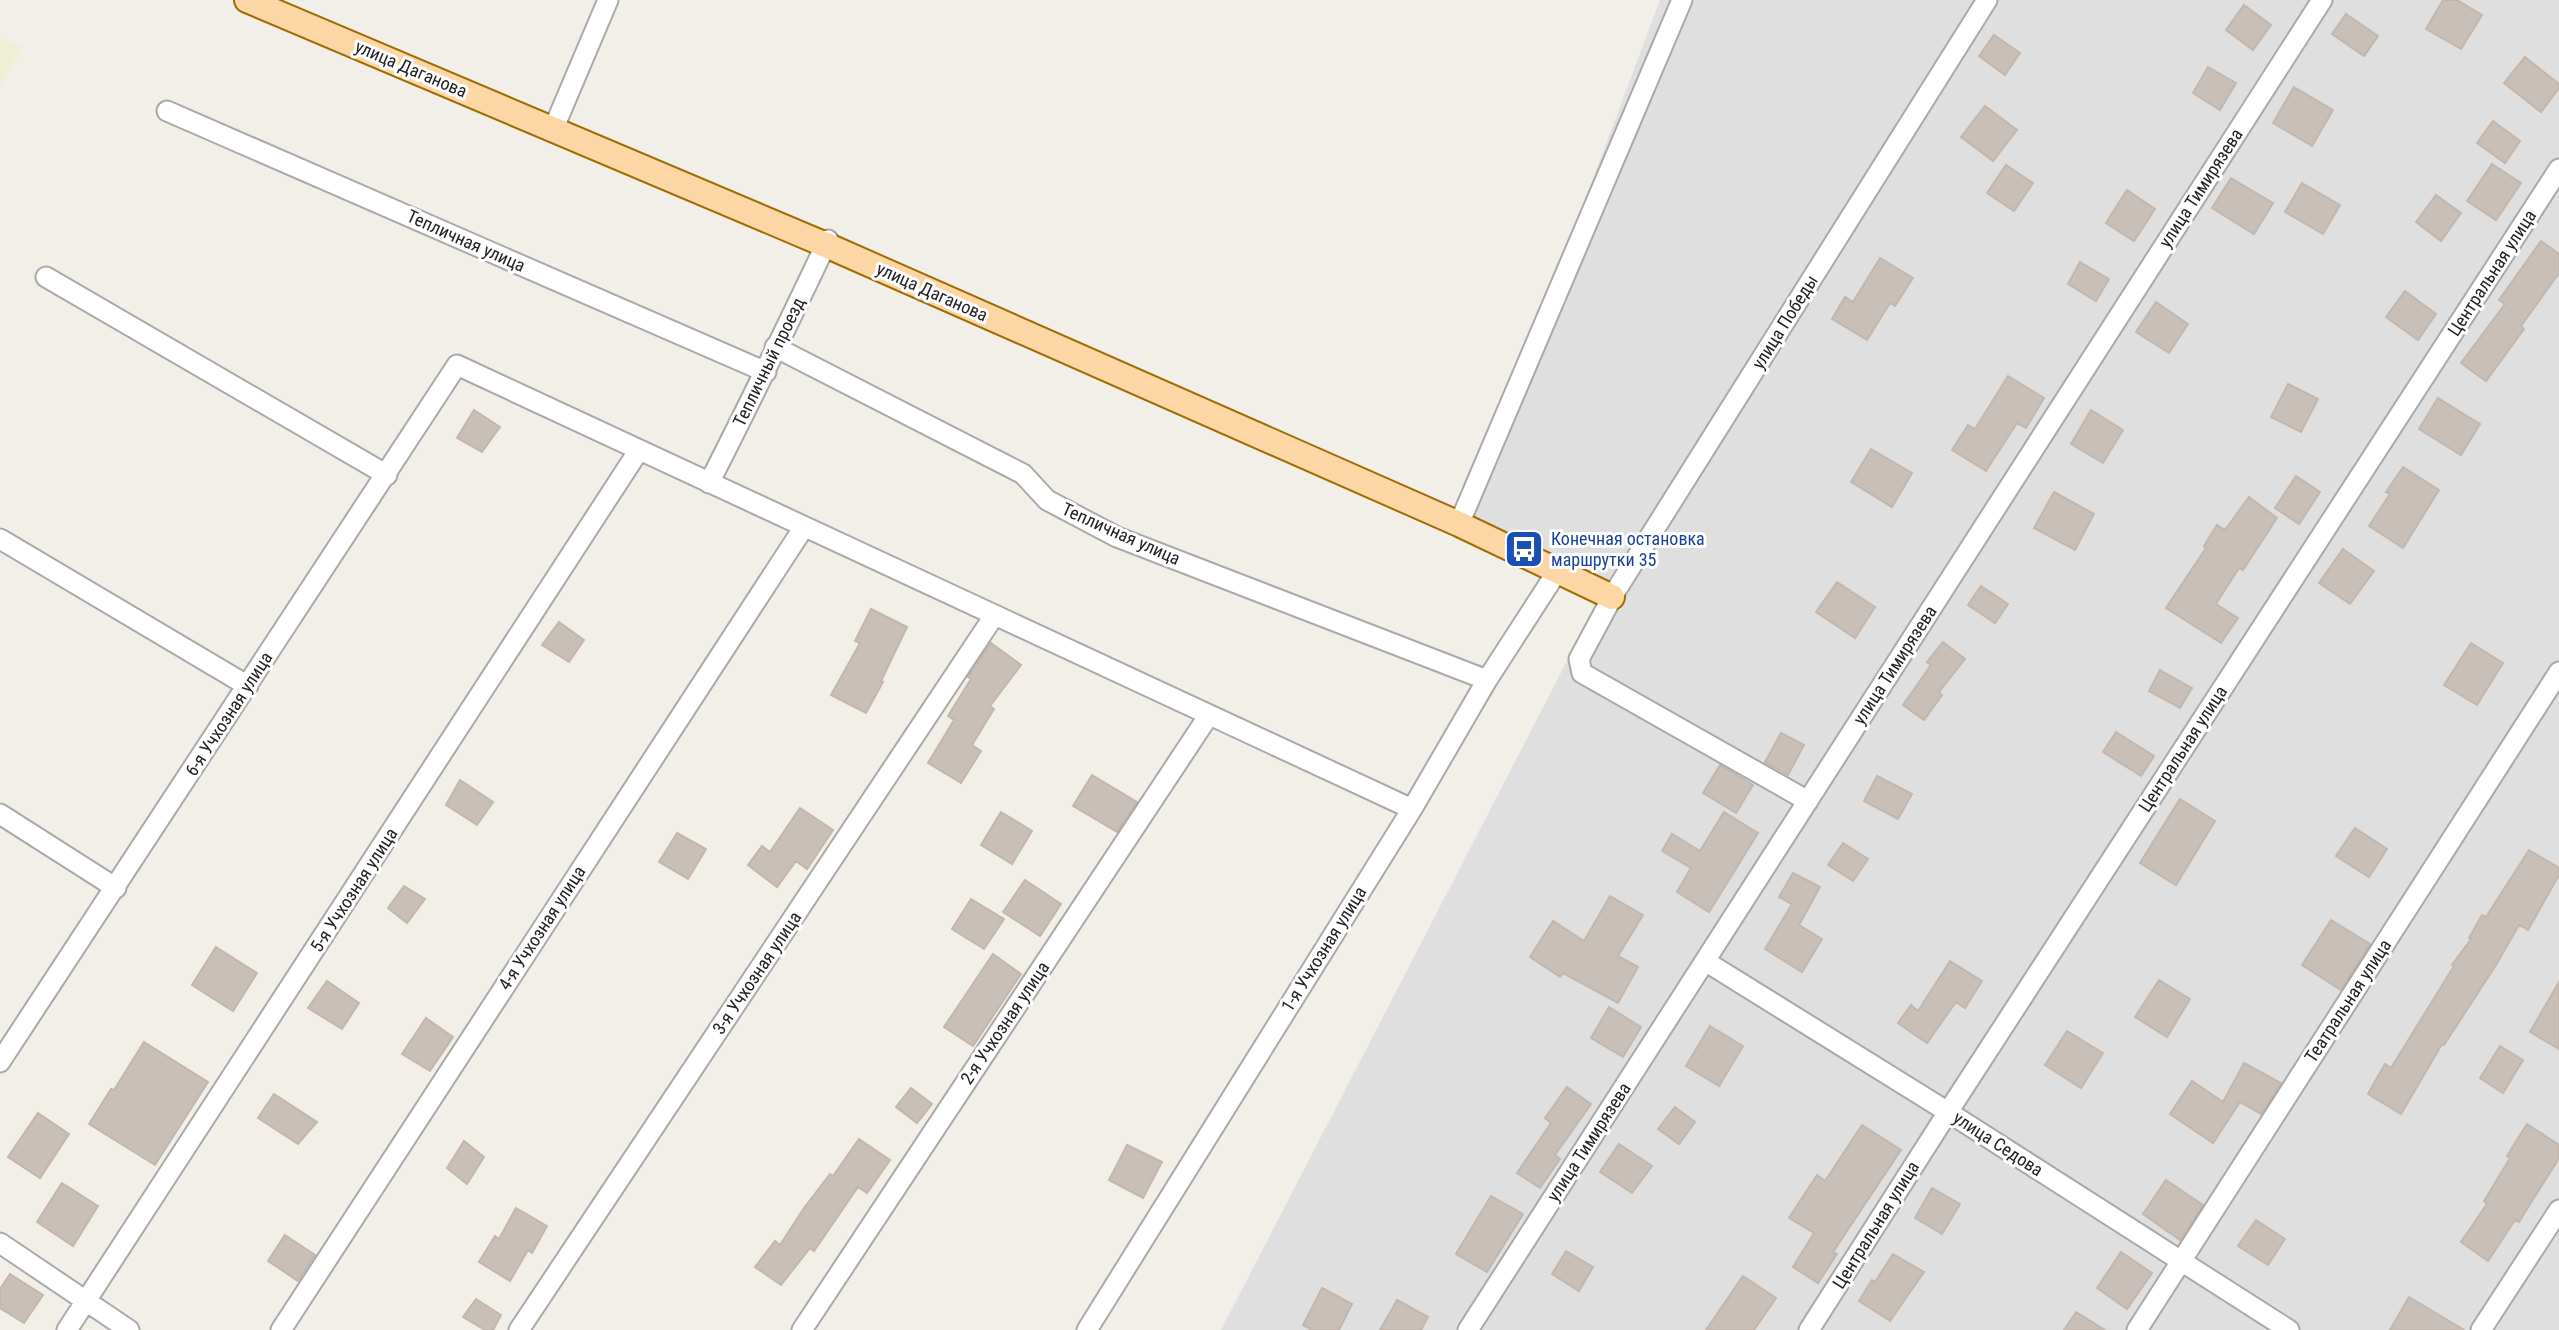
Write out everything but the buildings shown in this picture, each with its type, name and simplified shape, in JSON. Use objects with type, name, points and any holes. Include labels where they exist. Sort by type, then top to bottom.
[{"type":"main road","name":"улица Даганова","points":[[247,0],[827,242]]},
{"type":"main road","name":"улица Даганова","points":[[260,0],[827,242],[1460,522],[1614,595]]},
{"type":"street","points":[[555,125],[608,0]]},
{"type":"street","points":[[1460,522],[1682,0]]},
{"type":"street","name":"улица Победы","points":[[1808,801],[1582,673],[1579,659],[1614,595],[1987,0]]},
{"type":"street","name":"улица Тимирязева","points":[[1468,1330],[2322,0]]},
{"type":"street","name":"Тепличная улица","points":[[167,111],[766,372]]},
{"type":"street","name":"Центральная улица","points":[[1809,1330],[2559,169]]},
{"type":"street","name":"Тепличный проезд","points":[[709,483],[766,372],[775,347],[827,242]]},
{"type":"street","points":[[46,277],[387,475]]},
{"type":"street","name":"Тепличная улица","points":[[775,347],[1023,474],[1047,500],[1117,537],[1487,680]]},
{"type":"street","name":"6-я Учхозная улица","points":[[0,1062],[457,365],[639,450]]},
{"type":"street","points":[[639,450],[1412,809]]},
{"type":"street","name":"5-я Учхозная улица","points":[[67,1330],[639,450]]},
{"type":"street","name":"4-я Учхозная улица","points":[[281,1330],[804,527]]},
{"type":"street","points":[[0,539],[248,686]]},
{"type":"street","name":"1-я Учхозная улица","points":[[1087,1330],[1412,809],[1487,680],[1559,569]]},
{"type":"street","name":"3-я Учхозная улица","points":[[519,1330],[994,616]]},
{"type":"street","name":"Театральная улица","points":[[2137,1330],[2559,672]]},
{"type":"street","name":"2-я Учхозная улица","points":[[802,1330],[1209,715]]},
{"type":"street","points":[[0,814],[116,888]]},
{"type":"street","name":"улица Седова","points":[[1705,961],[1948,1112],[2288,1330]]},
{"type":"street","points":[[2481,1330],[2559,1210]]},
{"type":"street","points":[[0,1243],[130,1330]]},
{"type":"shaded area","points":[[1660,0],[2559,0],[2559,1330],[1221,1330],[1596,605],[1465,520]]},
{"type":"green space","points":[[0,38],[22,47],[0,87]]},
{"type":"place","name":"Конечная остановка маршрутки 35","points":[[1524,549]]}]
